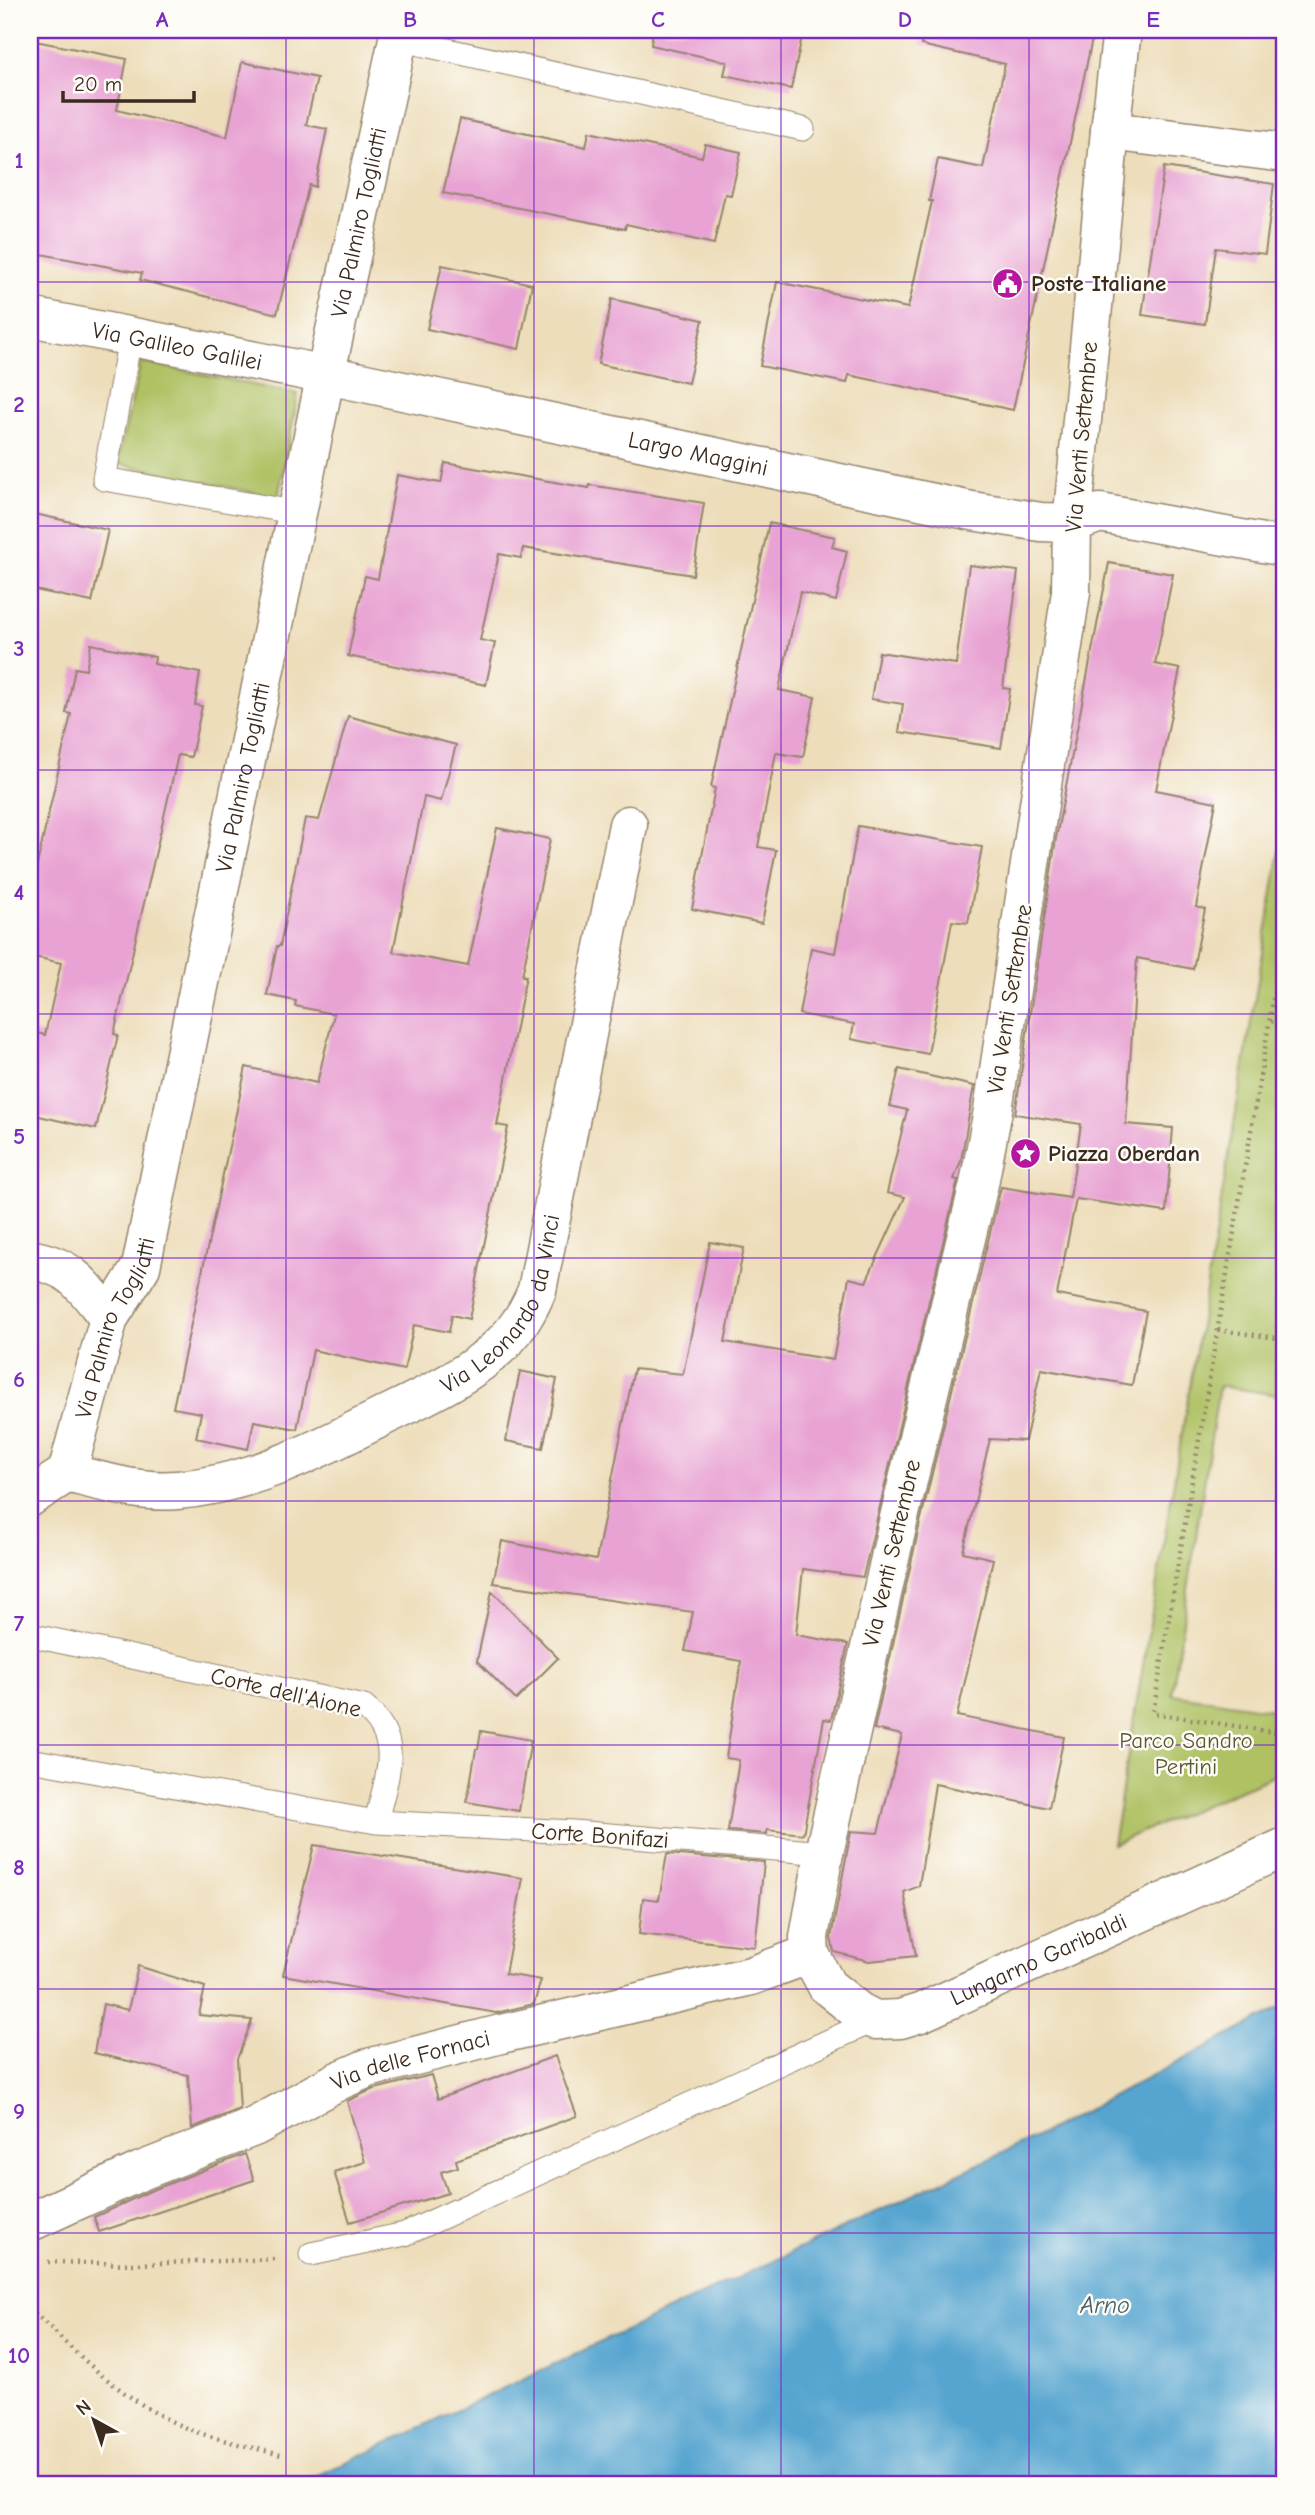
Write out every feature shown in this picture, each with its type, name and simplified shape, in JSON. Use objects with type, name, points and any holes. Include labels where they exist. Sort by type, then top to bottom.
[{"type":"street","name":"Via Venti Settembre","points":[[810,1954],[809,1937],[824,1853],[920,1422],[979,1184],[988,1135],[1071,592],[1072,523],[1122,30]]},
{"type":"street","name":"Via Palmiro Togliatti","points":[[67,1473],[109,1318],[141,1267],[399,34]]},
{"type":"street","points":[[1110,131],[1285,153]]},
{"type":"street","name":"Via Galileo Galilei","points":[[30,317],[327,375]]},
{"type":"street","name":"Largo Maggini","points":[[327,375],[972,511],[1041,522],[1072,523],[1100,513],[1285,547]]},
{"type":"street","name":"Via Leonardo da Vinci","points":[[67,1473],[151,1491],[202,1488],[244,1478],[306,1454],[428,1394],[491,1354],[505,1342],[529,1309],[537,1290],[628,825]]},
{"type":"street","points":[[30,1259],[51,1264],[70,1273],[109,1318]]},
{"type":"street","points":[[30,1497],[67,1473]]},
{"type":"street","name":"Lungarno Garibaldi","points":[[875,2020],[900,2019],[920,2014],[1285,1847]]},
{"type":"street","points":[[810,1954],[827,1986],[875,2020]]},
{"type":"street","name":"Via delle Fornaci","points":[[30,2222],[141,2171],[254,2127],[338,2081],[368,2068],[751,1976],[810,1954]]},
{"type":"lane","points":[[399,34],[803,129]]},
{"type":"lane","points":[[130,338],[104,479],[299,513]]},
{"type":"lane","name":"Corte dell'Aione","points":[[30,1635],[364,1707],[377,1717],[385,1728],[389,1742],[390,1760],[376,1822]]},
{"type":"lane","points":[[30,1760],[376,1822]]},
{"type":"lane","name":"Corte Bonifazi","points":[[376,1822],[574,1832],[824,1853]]},
{"type":"lane","points":[[311,2254],[405,2234],[875,2020]]},
{"type":"path","points":[[1285,929],[1153,1713],[1285,1734]]},
{"type":"path","points":[[1270,1023],[1285,1014]]},
{"type":"path","points":[[1218,1330],[1285,1339]]},
{"type":"path","points":[[43,2262],[136,2264],[274,2260]]},
{"type":"path","points":[[30,2308],[74,2352],[130,2396],[187,2428],[284,2456]]},
{"type":"green space","points":[[141,362],[298,394],[278,498],[117,463]]},
{"type":"green space","name":"Parco Sandro Pertini","points":[[1285,820],[1285,1396],[1219,1386],[1172,1694],[1285,1712],[1285,1771],[1113,1844]]},
{"type":"water","name":"Arno","points":[[1285,2006],[1285,2485],[298,2485],[1034,2138]]},
{"type":"building","points":[[653,30],[771,30],[802,36],[791,89],[724,75],[727,62],[651,45]]},
{"type":"building","points":[[922,30],[1094,30],[1013,410],[849,375],[847,383],[760,366],[777,282],[908,308],[932,201],[929,201],[938,159],[983,168],[1005,64],[921,45]]},
{"type":"building","points":[[30,40],[127,59],[117,110],[227,137],[242,62],[317,78],[306,125],[327,129],[315,187],[309,185],[277,314],[140,280],[142,273],[30,252]]},
{"type":"building","points":[[460,119],[586,147],[589,132],[702,157],[705,144],[741,152],[731,195],[725,194],[714,244],[626,224],[625,229],[443,193]]},
{"type":"building","points":[[1164,167],[1274,184],[1265,254],[1216,248],[1205,324],[1142,315]]},
{"type":"building","points":[[442,265],[532,284],[519,349],[427,329]]},
{"type":"building","points":[[612,299],[703,320],[688,383],[598,364]]},
{"type":"building","points":[[445,463],[589,488],[590,485],[704,503],[693,575],[523,548],[521,558],[499,554],[480,640],[495,643],[486,685],[348,656],[365,576],[378,579],[397,475],[441,483]]},
{"type":"building","points":[[30,513],[108,530],[92,602],[30,589]]},
{"type":"building","points":[[769,523],[835,537],[832,547],[847,551],[836,601],[800,592],[779,690],[815,697],[803,757],[776,753],[758,847],[776,850],[762,923],[692,909],[715,788],[711,787]]},
{"type":"building","points":[[1109,563],[1173,574],[1155,664],[1180,669],[1156,790],[1216,802],[1196,907],[1205,909],[1193,969],[1137,958],[1126,1124],[1173,1128],[1166,1212],[1076,1199],[1057,1295],[1146,1311],[1132,1385],[1041,1369],[1025,1441],[990,1439],[963,1552],[993,1559],[957,1716],[1064,1737],[1049,1808],[935,1784],[919,1886],[904,1892],[916,1956],[869,1961],[834,1952],[831,1938],[851,1831],[878,1833],[902,1735],[874,1729],[920,1523],[1001,1187],[1070,1198],[1081,1124],[1015,1114],[1056,838]]},
{"type":"building","points":[[969,565],[1018,571],[1003,688],[1010,689],[1001,748],[899,732],[903,704],[871,699],[879,652],[956,664]]},
{"type":"building","points":[[91,644],[155,657],[154,664],[200,673],[195,705],[202,706],[191,757],[178,755],[114,1034],[118,1035],[96,1129],[30,1114],[30,1031],[45,1035],[61,963],[30,956],[30,896],[71,714],[66,713],[75,668],[86,670]]},
{"type":"building","points":[[348,716],[456,745],[441,801],[424,797],[393,952],[468,966],[497,828],[550,839],[522,976],[526,976],[497,1125],[508,1127],[469,1319],[452,1315],[449,1332],[414,1325],[404,1370],[313,1350],[297,1429],[254,1421],[248,1449],[196,1438],[201,1413],[173,1408],[246,1067],[317,1083],[334,1014],[295,1006],[296,1001],[267,995],[277,946],[280,946],[305,818],[319,820]]},
{"type":"building","points":[[858,826],[982,847],[968,923],[952,921],[928,1054],[851,1039],[854,1024],[799,1014],[811,948],[835,953]]},
{"type":"building","points":[[899,1069],[974,1086],[961,1161],[954,1179],[958,1180],[863,1577],[803,1569],[796,1635],[848,1644],[831,1720],[824,1719],[803,1834],[767,1830],[767,1834],[728,1831],[739,1760],[726,1758],[741,1661],[685,1651],[693,1612],[493,1583],[502,1541],[596,1560],[634,1369],[683,1374],[710,1242],[744,1248],[725,1342],[833,1360],[849,1278],[866,1282],[905,1197],[887,1193],[907,1110],[890,1106]]},
{"type":"building","points":[[520,1371],[557,1379],[543,1448],[506,1441]]},
{"type":"building","points":[[492,1591],[558,1658],[516,1700],[477,1661]]},
{"type":"building","points":[[481,1731],[531,1740],[519,1811],[467,1802]]},
{"type":"building","points":[[314,1845],[523,1878],[505,1974],[541,1980],[534,2004],[496,2013],[283,1975]]},
{"type":"building","points":[[667,1854],[764,1862],[755,1947],[639,1934],[643,1898],[659,1900]]},
{"type":"building","points":[[138,1966],[205,1987],[199,2015],[252,2020],[237,2059],[240,2109],[192,2128],[188,2075],[94,2053],[103,2004],[128,2010]]},
{"type":"building","points":[[555,2056],[577,2116],[456,2160],[458,2167],[441,2172],[448,2193],[350,2222],[334,2172],[365,2162],[347,2101],[371,2090],[431,2075],[438,2099]]},
{"type":"building","points":[[245,2154],[254,2180],[99,2232],[94,2217],[150,2191]]},
{"type":"place","name":"Poste Italiane","points":[[1008,283]]},
{"type":"place","name":"Piazza Oberdan","points":[[1025,1153]]}]
